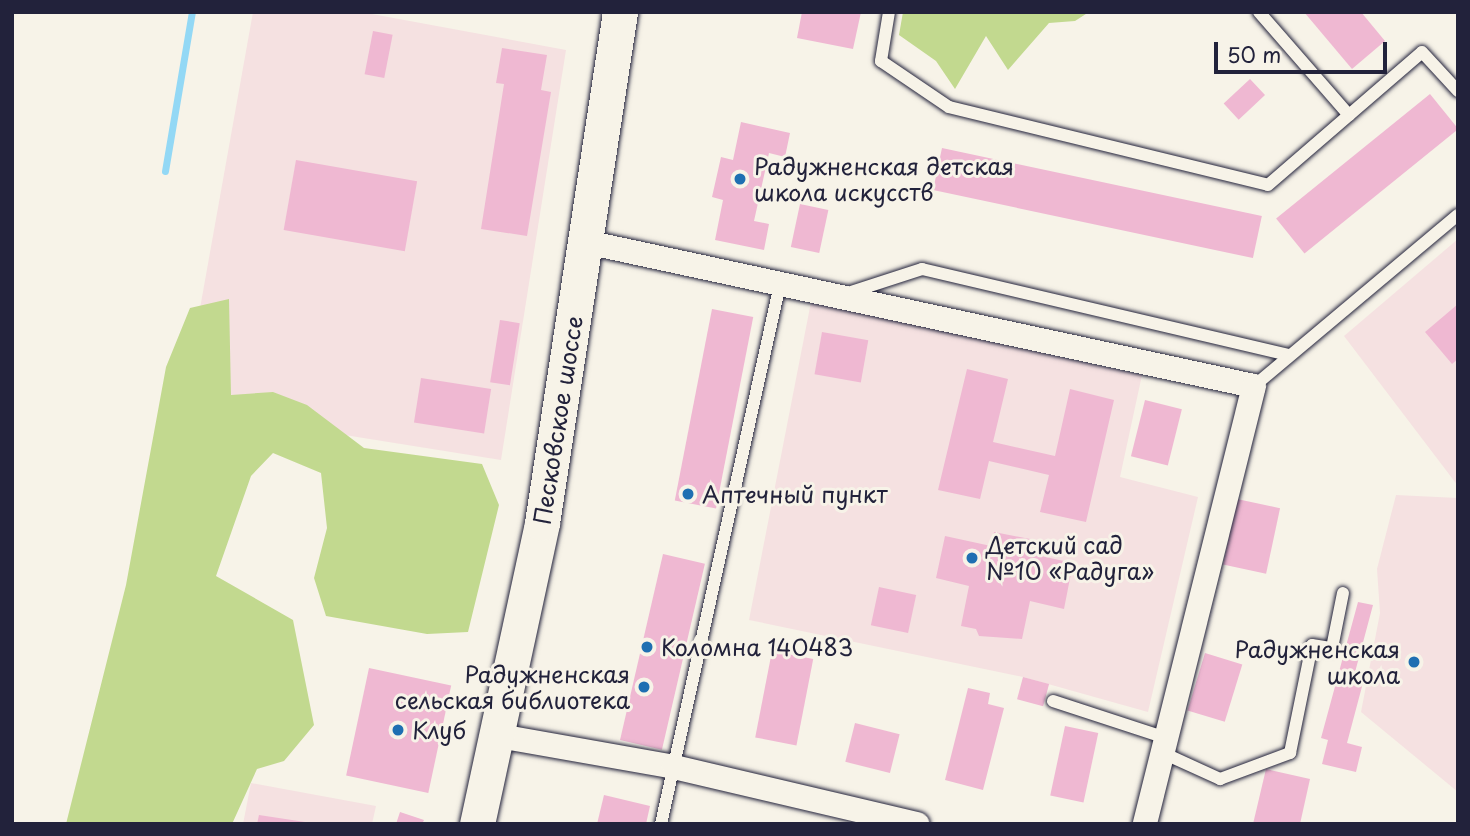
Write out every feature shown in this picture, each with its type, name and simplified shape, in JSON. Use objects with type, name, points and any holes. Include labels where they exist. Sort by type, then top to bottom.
[{"type":"street","name":"Песковское шоссе","points":[[477,824],[499,736],[542,523],[620,12]]},
{"type":"street","points":[[586,242],[1254,386],[1145,824]]},
{"type":"street","points":[[499,736],[674,767],[917,824]]},
{"type":"lane","points":[[889,12],[881,61],[948,107],[1268,185],[1422,52],[1458,91]]},
{"type":"lane","points":[[1259,12],[1349,115]]},
{"type":"lane","points":[[1254,386],[1458,215]]},
{"type":"lane","points":[[838,296],[922,269],[1289,355]]},
{"type":"lane","points":[[661,824],[780,284]]},
{"type":"lane","points":[[1053,701],[1164,746],[1220,779],[1290,753],[1312,645],[1332,649],[1343,593]]},
{"type":"shaded area","points":[[253,12],[361,12],[566,50],[501,460],[182,409]]},
{"type":"shaded area","points":[[1458,239],[1458,486],[1344,336]]},
{"type":"shaded area","name":"Детский сад №10 «Радуга»","points":[[811,302],[1142,375],[1120,477],[1198,497],[1148,712],[1023,677],[749,620]]},
{"type":"shaded area","name":"Радужненская школа","points":[[1396,495],[1458,498],[1458,792],[1361,712],[1380,613],[1377,569]]},
{"type":"shaded area","points":[[251,783],[376,806],[372,824],[243,824]]},
{"type":"green space","points":[[903,12],[1089,12],[1075,21],[1049,23],[1008,70],[986,36],[955,89],[936,61],[899,35]]},
{"type":"green space","points":[[229,299],[231,395],[273,392],[307,405],[364,448],[482,464],[499,505],[468,632],[427,634],[326,616],[314,578],[327,528],[321,473],[273,453],[251,476],[216,576],[293,620],[314,725],[284,761],[257,769],[232,824],[66,824],[126,585],[166,367],[190,308]]},
{"type":"building","points":[[802,12],[861,12],[853,49],[797,38]]},
{"type":"building","points":[[1304,12],[1361,12],[1385,41],[1352,69]]},
{"type":"building","points":[[373,31],[393,35],[384,78],[365,74]]},
{"type":"building","points":[[502,48],[547,55],[541,90],[551,92],[527,236],[481,229],[504,84],[496,83]]},
{"type":"building","points":[[1250,79],[1265,95],[1239,120],[1224,104]]},
{"type":"building","points":[[1430,94],[1458,129],[1304,254],[1276,219]]},
{"type":"building","name":"Радужненская детская школа искусств","points":[[741,122],[790,133],[785,157],[769,153],[754,221],[769,224],[764,250],[715,240],[723,200],[712,197],[721,157],[733,160]]},
{"type":"building","points":[[942,148],[1262,216],[1253,258],[933,190]]},
{"type":"building","points":[[296,160],[417,181],[405,251],[284,230]]},
{"type":"building","points":[[800,204],[828,210],[819,253],[791,247]]},
{"type":"building","points":[[1458,304],[1458,359],[1452,364],[1425,332]]},
{"type":"building","points":[[712,309],[753,317],[716,508],[675,500]]},
{"type":"building","points":[[500,320],[520,323],[510,385],[490,382]]},
{"type":"building","points":[[822,332],[868,340],[861,383],[815,374]]},
{"type":"building","points":[[967,369],[1008,379],[993,442],[1055,456],[1070,389],[1114,400],[1086,522],[1040,512],[1049,475],[989,461],[980,499],[938,490]]},
{"type":"building","points":[[421,378],[491,389],[484,434],[414,422]]},
{"type":"building","points":[[1145,400],[1182,409],[1168,465],[1131,456]]},
{"type":"building","points":[[1237,499],[1280,508],[1266,574],[1223,565]]},
{"type":"building","points":[[994,532],[1030,539],[1027,553],[1073,563],[1064,609],[1030,601],[1022,639],[979,636],[976,629],[961,626],[969,586],[936,578],[945,536],[991,546]]},
{"type":"building","points":[[663,554],[705,564],[662,750],[620,740]]},
{"type":"building","points":[[879,587],[916,595],[908,633],[871,625]]},
{"type":"building","points":[[1358,602],[1373,605],[1354,676],[1364,679],[1347,743],[1362,747],[1356,772],[1322,764],[1328,740],[1321,738]]},
{"type":"building","points":[[772,651],[813,659],[796,745],[755,737]]},
{"type":"building","points":[[1205,653],[1242,664],[1225,722],[1187,710]]},
{"type":"building","name":"Клуб","points":[[369,668],[451,685],[428,793],[346,776]]},
{"type":"building","points":[[1023,677],[1049,684],[1043,706],[1017,699]]},
{"type":"building","points":[[968,688],[990,693],[988,704],[1004,708],[983,790],[945,780]]},
{"type":"building","points":[[855,723],[900,734],[890,773],[845,762]]},
{"type":"building","points":[[1065,726],[1098,733],[1083,803],[1050,795]]},
{"type":"building","points":[[1266,769],[1310,779],[1300,824],[1253,824]]},
{"type":"building","points":[[604,795],[650,806],[646,824],[597,824]]},
{"type":"building","points":[[400,812],[424,820],[422,824],[396,824]]},
{"type":"building","points":[[259,815],[305,822],[305,824],[257,824]]},
{"type":"waterway","points":[[165,171],[192,12]]},
{"type":"place","name":"Радужненская детская школа искусств","points":[[740,179]]},
{"type":"place","name":"Аптечный пункт","points":[[688,494]]},
{"type":"place","name":"Детский сад №10 «Радуга»","points":[[972,558]]},
{"type":"place","name":"Коломна 140483","points":[[647,647]]},
{"type":"place","name":"Радужненская школа","points":[[1414,662]]},
{"type":"place","name":"Радужненская сельская библиотека","points":[[644,687]]},
{"type":"place","name":"Клуб","points":[[398,730]]}]
